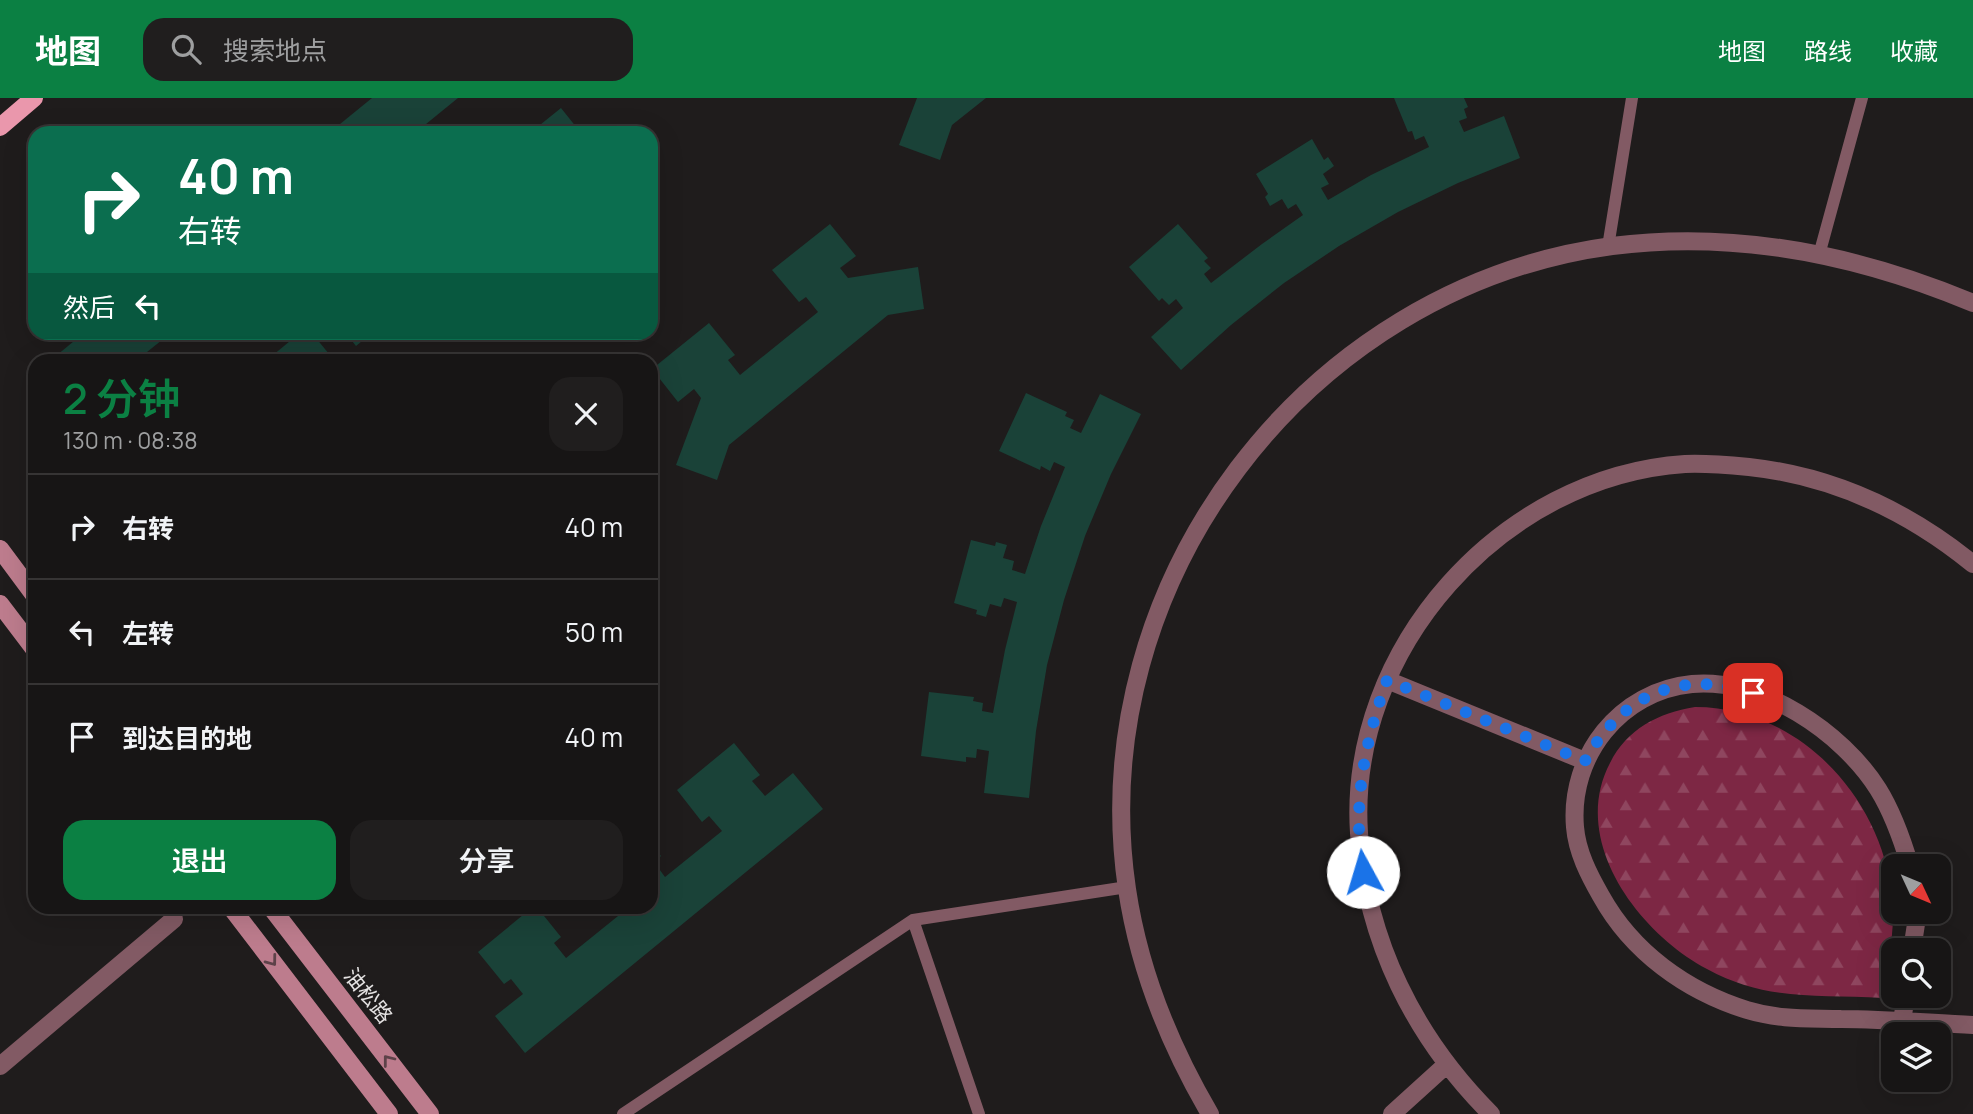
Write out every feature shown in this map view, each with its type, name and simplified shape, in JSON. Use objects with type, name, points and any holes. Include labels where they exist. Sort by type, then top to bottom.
[{"type":"main road","points":[[0,127],[34,98]]},
{"type":"main road","points":[[0,549],[28,587]]},
{"type":"main road","points":[[0,604],[28,641]]},
{"type":"main road","points":[[236,914],[388,1114]]},
{"type":"main road","name":"油松路","points":[[276,914],[430,1114]]},
{"type":"street","points":[[1210,1114],[1186,1073],[1166,1029],[1136,935],[1127,887],[1123,838],[1127,740],[1147,643],[1179,563],[1209,509],[1268,430],[1340,363],[1423,309],[1513,270],[1560,256],[1608,247],[1693,241],[1777,247],[1898,275],[1973,303]]},
{"type":"street","points":[[1491,1114],[1446,1065],[1421,1028],[1401,991],[1372,913],[1363,872],[1359,830],[1363,766],[1374,716],[1387,680],[1404,645],[1449,582],[1476,555],[1506,531],[1573,492],[1646,469],[1685,464],[1765,469],[1805,477],[1843,489],[1916,523],[1973,564]]},
{"type":"street","points":[[1387,680],[1585,761]]},
{"type":"street","points":[[1906,854],[1891,812],[1877,787],[1839,743],[1792,710],[1766,698],[1716,684],[1670,688],[1648,696],[1628,708],[1603,732],[1585,761],[1577,783],[1575,830],[1580,853],[1602,898],[1625,931],[1646,953],[1694,988],[1750,1011],[1779,1017],[1973,1025]]},
{"type":"street","points":[[0,1066],[174,919]]},
{"type":"street","points":[[1902,1021],[1904,1008]]},
{"type":"street","points":[[1392,1114],[1446,1065]]},
{"type":"lane","points":[[1608,247],[1632,98]]},
{"type":"lane","points":[[1819,255],[1862,98]]},
{"type":"lane","points":[[623,1114],[914,920],[1127,887]]},
{"type":"lane","points":[[914,920],[979,1114]]},
{"type":"green space","points":[[1695,707],[1733,711],[1768,723],[1800,741],[1828,764],[1852,793],[1871,825],[1883,854],[1881,924],[1892,924],[1892,938],[1881,938],[1881,998],[1772,992],[1729,980],[1682,953],[1657,933],[1636,909],[1618,882],[1605,853],[1598,823],[1600,793],[1610,763],[1625,741],[1645,724]]},
{"type":"building","points":[[372,98],[458,98],[424,126],[338,126]]},
{"type":"building","points":[[917,98],[986,98],[952,125],[940,160],[899,145]]},
{"type":"building","points":[[1394,98],[1464,98],[1468,107],[1464,109],[1467,118],[1459,121],[1464,132],[1504,116],[1520,158],[1458,183],[1398,212],[1339,246],[1284,283],[1231,325],[1181,370],[1151,337],[1183,308],[1176,299],[1169,305],[1162,298],[1159,301],[1129,267],[1178,224],[1208,258],[1204,261],[1211,268],[1204,274],[1211,283],[1303,215],[1296,204],[1288,209],[1282,199],[1270,206],[1265,197],[1268,194],[1256,174],[1312,139],[1324,160],[1328,157],[1334,166],[1323,174],[1329,184],[1321,188],[1328,200],[1371,175],[1429,147],[1424,136],[1415,140],[1412,131],[1408,132]]},
{"type":"building","points":[[561,108],[575,126],[539,126]]},
{"type":"building","points":[[830,224],[856,256],[840,268],[848,278],[918,267],[924,309],[888,315],[729,445],[717,480],[676,465],[701,398],[694,389],[678,402],[658,377],[658,364],[709,323],[735,355],[728,360],[740,375],[818,312],[806,297],[799,302],[772,270]]},
{"type":"building","points":[[75,340],[162,340],[144,354],[58,354]]},
{"type":"building","points":[[291,340],[318,340],[329,354],[274,354]]},
{"type":"building","points":[[351,340],[363,340],[356,346]]},
{"type":"building","points":[[1026,393],[1067,412],[1065,416],[1074,420],[1070,428],[1081,433],[1100,394],[1141,414],[1111,474],[1085,536],[1064,600],[1047,665],[1029,798],[984,793],[989,751],[977,749],[976,758],[966,757],[966,762],[921,756],[929,692],[974,697],[973,701],[983,703],[982,711],[993,713],[1017,602],[1004,598],[1001,607],[990,604],[986,617],[976,614],[977,610],[954,603],[971,540],[995,546],[996,542],[1007,545],[1003,558],[1014,561],[1012,570],[1025,574],[1065,467],[1054,462],[1050,471],[1041,466],[1040,470],[999,451]]},
{"type":"building","points":[[734,743],[760,775],[752,781],[765,796],[793,773],[823,809],[525,1053],[495,1016],[523,994],[511,979],[504,984],[478,952],[524,914],[542,914],[561,937],[554,943],[566,958],[621,914],[658,914],[658,867],[665,877],[722,831],[709,816],[702,822],[677,790]]},
{"type":"route","points":[[1363,872],[1359,830],[1364,754],[1387,680],[1585,761],[1596,741],[1611,723],[1648,696],[1693,684],[1716,684],[1753,693]]}]
